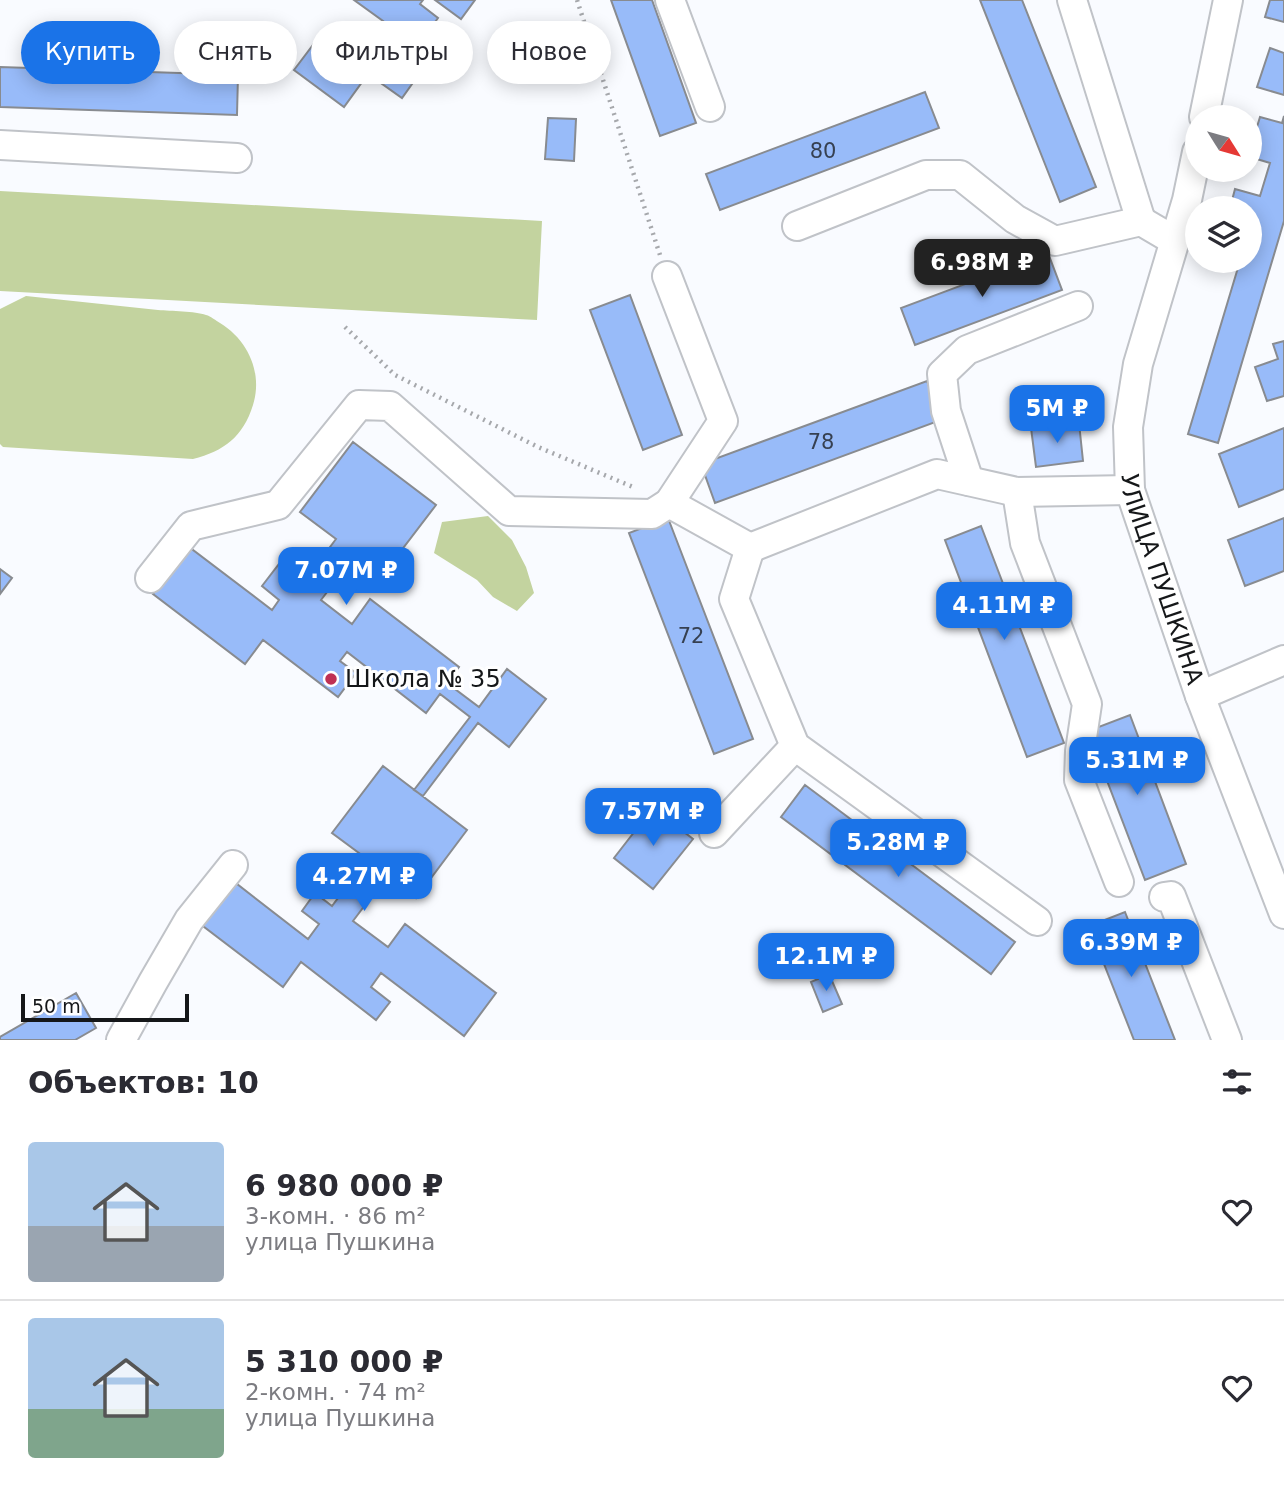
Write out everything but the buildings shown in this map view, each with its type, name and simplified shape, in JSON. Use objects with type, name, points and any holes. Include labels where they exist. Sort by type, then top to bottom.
[{"type":"street","points":[[670,0],[710,107]]},
{"type":"street","points":[[1072,0],[1141,221],[1175,241]]},
{"type":"street","points":[[1206,105],[1222,1]]},
{"type":"street","points":[[0,145],[237,158]]},
{"type":"street","points":[[797,226],[926,175],[960,175],[1015,219],[1055,241],[1141,221]]},
{"type":"street","name":"УЛИЦА ПУШКИНА","points":[[1191,182],[1138,363],[1128,428],[1130,490],[1200,695],[1284,914]]},
{"type":"street","points":[[150,578],[191,526],[278,505],[359,405],[390,406],[509,512],[652,514],[669,503],[723,421],[667,276]]},
{"type":"street","points":[[969,481],[946,411],[942,374],[967,350],[1078,306]]},
{"type":"street","points":[[750,548],[937,474],[1017,492],[1130,490]]},
{"type":"street","points":[[1017,492],[1024,543],[1087,704],[1079,780],[1119,883]]},
{"type":"street","points":[[669,503],[750,548]]},
{"type":"street","points":[[750,548],[734,599],[795,746],[1037,921]]},
{"type":"street","points":[[1200,695],[1284,660]]},
{"type":"street","points":[[714,833],[795,746]]},
{"type":"street","points":[[121,1040],[190,920],[233,865]]},
{"type":"street","points":[[1164,897],[1171,896],[1227,1040]]},
{"type":"path","points":[[577,0],[667,276]]},
{"type":"path","points":[[345,327],[395,375],[538,447],[633,488]]},
{"type":"green space","points":[[0,191],[542,221],[537,320],[0,291]]},
{"type":"green space","points":[[26,296],[189,312],[212,317],[238,338],[251,358],[256,393],[244,426],[223,447],[193,459],[3,447],[0,444],[0,309]]},
{"type":"green space","points":[[488,516],[512,540],[526,567],[534,593],[517,611],[493,597],[477,580],[434,553],[442,522]]},
{"type":"place","name":"Школа № 35","points":[[331,679]]}]
